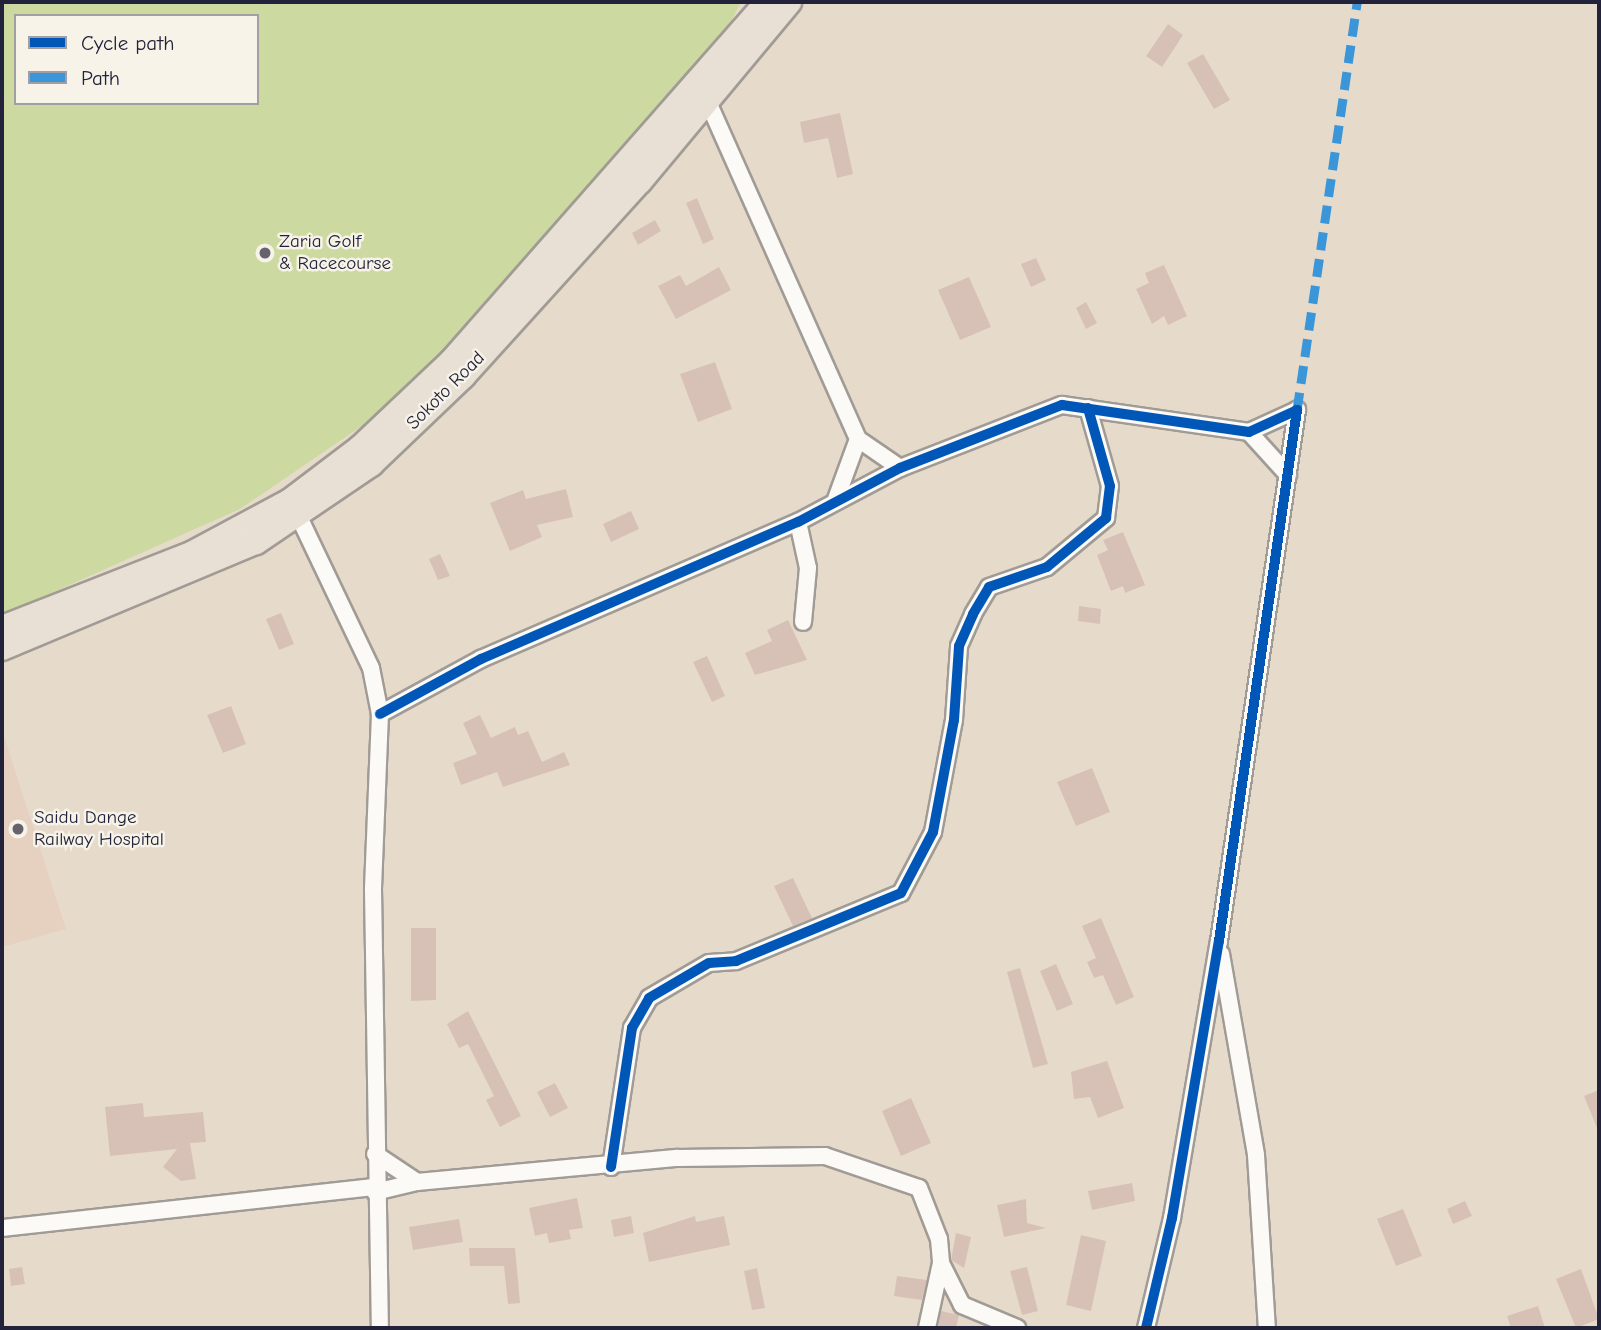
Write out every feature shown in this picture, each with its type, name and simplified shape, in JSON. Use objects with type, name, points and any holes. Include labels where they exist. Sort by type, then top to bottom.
[{"type":"main road","name":"Sokoto Road","points":[[2,628],[204,547],[290,501],[360,448],[452,361],[767,2]]},
{"type":"main road","name":"Sokoto Road","points":[[2,648],[201,570],[299,517],[371,464],[463,376],[708,102],[789,2]]},
{"type":"street","points":[[708,102],[858,439],[900,467]]},
{"type":"street","points":[[380,714],[481,659],[798,522],[836,499],[900,467],[1062,405],[1249,432],[1297,410],[1219,941],[1172,1218],[1146,1328]]},
{"type":"street","points":[[611,1167],[632,1028],[649,998],[709,963],[736,961],[901,893],[933,832],[954,720],[958,646],[973,614],[989,587],[1047,567],[1106,518],[1110,486],[1088,408]]},
{"type":"street","points":[[1249,432],[1288,475]]},
{"type":"street","points":[[836,499],[858,439]]},
{"type":"street","points":[[299,517],[370,668],[380,714],[375,1154],[380,1328]]},
{"type":"street","points":[[798,522],[808,568],[803,622]]},
{"type":"street","points":[[1219,941],[1256,1155],[1267,1328]]},
{"type":"street","points":[[375,1154],[417,1182]]},
{"type":"street","points":[[2,1228],[375,1190],[417,1182],[611,1167],[678,1158],[825,1156],[919,1188],[939,1239],[941,1263],[927,1328]]},
{"type":"street","points":[[941,1263],[962,1305],[1017,1328]]},
{"type":"shaded area","name":"Saidu Dange Railway Hospital","points":[[2,730],[66,929],[2,947]]},
{"type":"green space","name":"Zaria Golf & Racecourse","points":[[2,2],[741,2],[727,29],[397,402],[240,509],[2,615]]},
{"type":"building","points":[[1168,24],[1183,35],[1162,67],[1146,56]]},
{"type":"building","points":[[1203,54],[1230,100],[1214,109],[1187,63]]},
{"type":"building","points":[[840,113],[853,174],[837,178],[828,138],[804,143],[800,122]]},
{"type":"building","points":[[697,198],[714,239],[703,244],[686,203]]},
{"type":"building","points":[[655,220],[661,231],[638,245],[632,233]]},
{"type":"building","points":[[1036,258],[1046,280],[1031,287],[1021,264]]},
{"type":"building","points":[[1164,265],[1187,316],[1168,325],[1164,316],[1152,324],[1136,289],[1149,283],[1145,273]]},
{"type":"building","points":[[719,267],[731,290],[676,319],[658,286],[680,275],[686,286]]},
{"type":"building","points":[[969,277],[991,327],[960,340],[938,290]]},
{"type":"building","points":[[1086,302],[1097,323],[1086,329],[1076,308]]},
{"type":"building","points":[[715,362],[732,409],[698,422],[680,374]]},
{"type":"building","points":[[566,489],[573,517],[537,525],[542,537],[510,551],[490,503],[523,490],[526,499]]},
{"type":"building","points":[[631,511],[639,529],[611,542],[603,524]]},
{"type":"building","points":[[1123,532],[1145,585],[1125,593],[1123,586],[1111,591],[1097,555],[1108,550],[1103,540]]},
{"type":"building","points":[[440,554],[450,576],[438,580],[429,559]]},
{"type":"building","points":[[1079,606],[1101,609],[1100,624],[1078,621]]},
{"type":"building","points":[[281,613],[294,644],[279,650],[266,619]]},
{"type":"building","points":[[788,620],[807,660],[755,675],[745,653],[772,641],[767,630]]},
{"type":"building","points":[[707,656],[725,696],[712,702],[693,662]]},
{"type":"building","points":[[231,706],[246,744],[223,753],[207,715]]},
{"type":"building","points":[[480,715],[491,738],[515,727],[518,735],[528,731],[542,762],[564,752],[570,765],[503,787],[497,772],[461,785],[453,763],[477,754],[463,723]]},
{"type":"building","points":[[1092,768],[1110,812],[1076,826],[1057,782]]},
{"type":"building","points":[[793,878],[812,918],[793,926],[774,886]]},
{"type":"building","points":[[1101,918],[1134,997],[1116,1005],[1103,975],[1094,978],[1087,962],[1096,958],[1082,926]]},
{"type":"building","points":[[411,928],[436,928],[436,1000],[411,1001]]},
{"type":"building","points":[[1056,964],[1073,1004],[1057,1011],[1040,971]]},
{"type":"building","points":[[1020,968],[1048,1064],[1033,1068],[1007,972]]},
{"type":"building","points":[[468,1011],[521,1116],[500,1127],[486,1100],[494,1096],[468,1044],[459,1048],[447,1024]]},
{"type":"building","points":[[1107,1061],[1124,1108],[1098,1118],[1090,1097],[1074,1099],[1071,1072]]},
{"type":"building","points":[[555,1083],[568,1108],[550,1117],[537,1092]]},
{"type":"building","points":[[1599,1090],[1599,1133],[1584,1096]]},
{"type":"building","points":[[911,1098],[931,1143],[901,1156],[882,1111]]},
{"type":"building","points":[[143,1103],[144,1117],[203,1112],[206,1142],[190,1143],[196,1179],[181,1181],[163,1167],[177,1149],[110,1156],[105,1107]]},
{"type":"building","points":[[1132,1183],[1135,1201],[1092,1210],[1088,1191]]},
{"type":"building","points":[[577,1198],[583,1228],[569,1230],[571,1239],[549,1243],[547,1233],[535,1236],[529,1208]]},
{"type":"building","points":[[1026,1199],[1027,1223],[1046,1228],[1004,1237],[997,1205]]},
{"type":"building","points":[[1465,1201],[1472,1216],[1453,1224],[1447,1209]]},
{"type":"building","points":[[1403,1209],[1422,1256],[1396,1266],[1377,1219]]},
{"type":"building","points":[[631,1216],[634,1233],[614,1237],[611,1220]]},
{"type":"building","points":[[695,1216],[696,1222],[724,1216],[730,1245],[649,1262],[643,1233]]},
{"type":"building","points":[[459,1219],[463,1242],[413,1250],[409,1227]]},
{"type":"building","points":[[956,1233],[971,1237],[964,1268],[951,1260]]},
{"type":"building","points":[[1081,1235],[1106,1241],[1091,1311],[1066,1305]]},
{"type":"building","points":[[469,1248],[515,1248],[520,1303],[508,1304],[504,1266],[470,1266]]},
{"type":"building","points":[[22,1267],[25,1284],[11,1286],[9,1269]]},
{"type":"building","points":[[1027,1267],[1038,1311],[1022,1315],[1010,1271]]},
{"type":"building","points":[[757,1268],[765,1308],[752,1310],[744,1271]]},
{"type":"building","points":[[1581,1269],[1599,1319],[1576,1328],[1556,1279]]},
{"type":"building","points":[[897,1276],[927,1280],[922,1300],[894,1296]]},
{"type":"building","points":[[1538,1306],[1545,1328],[1511,1328],[1507,1316]]},
{"type":"building","points":[[941,1311],[959,1315],[956,1328],[938,1328]]},
{"type":"marked path","points":[[1297,410],[1357,2]]},
{"type":"cycle path","points":[[380,714],[481,659],[798,522],[900,468],[1062,405],[1249,432],[1297,410]]},
{"type":"cycle path","points":[[611,1167],[632,1028],[649,998],[709,963],[736,961],[901,893],[933,832],[954,720],[959,646],[973,614],[989,587],[1047,567],[1106,518],[1110,486],[1088,408]]},
{"type":"cycle path","points":[[1146,1328],[1172,1218],[1219,941],[1297,410]]},
{"type":"place","name":"Zaria Golf & Racecourse","points":[[265,253]]},
{"type":"place","name":"Saidu Dange Railway Hospital","points":[[18,829]]}]
